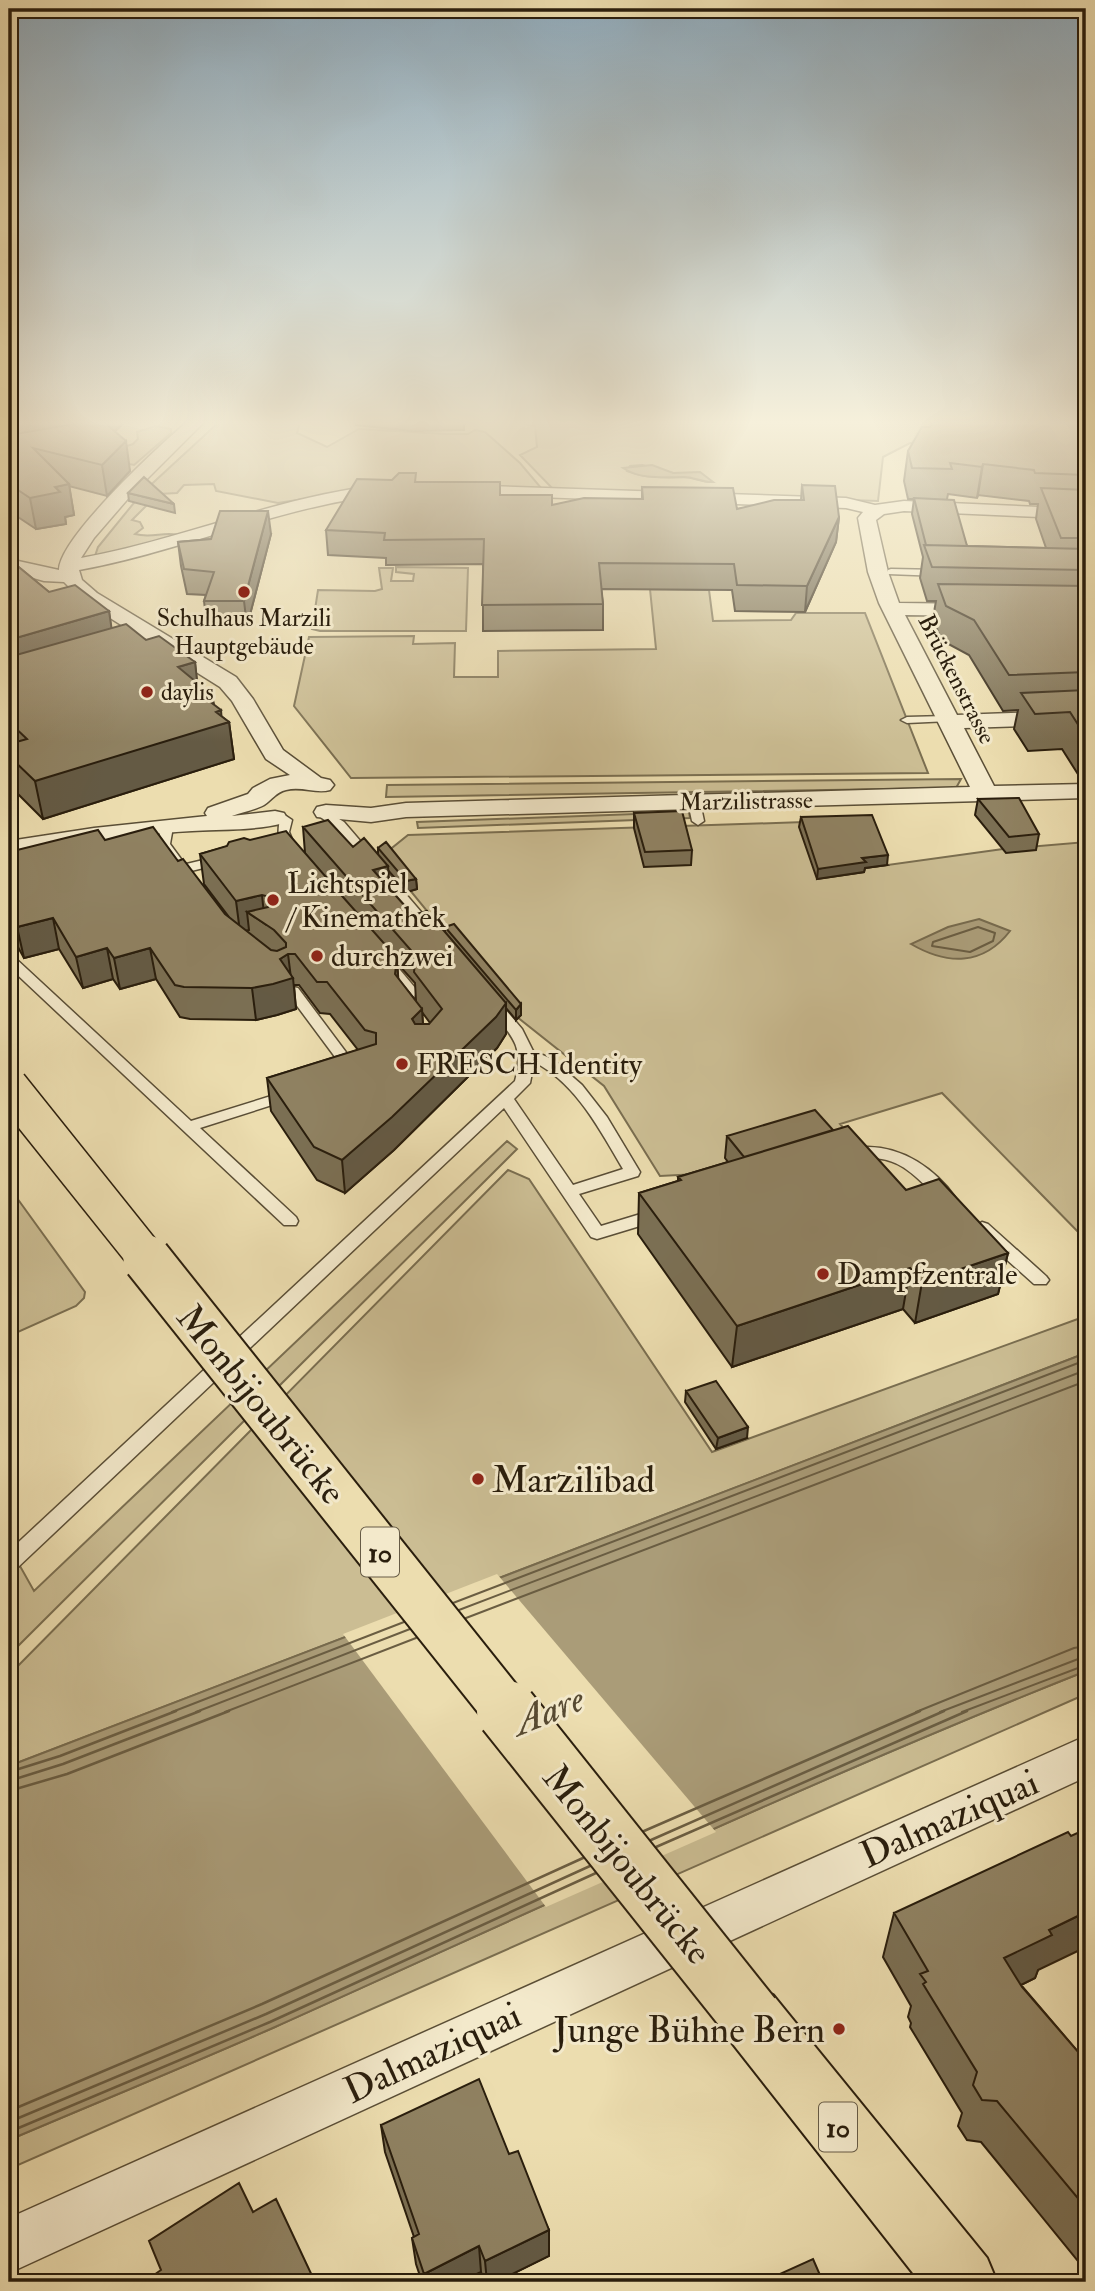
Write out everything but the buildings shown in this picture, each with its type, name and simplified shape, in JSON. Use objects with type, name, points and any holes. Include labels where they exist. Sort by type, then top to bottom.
[{"type":"main road","name":"Monbijoubrücke","points":[[9,1086],[963,2282]]},
{"type":"street","points":[[93,529],[72,554],[70,571],[74,584],[90,597],[228,682],[242,699],[274,754],[312,782],[329,789],[335,811]]},
{"type":"street","points":[[9,565],[44,575],[70,571],[219,529]]},
{"type":"street","name":"Brückenstrasse","points":[[869,529],[878,572],[892,609],[986,795]]},
{"type":"street","points":[[892,609],[1003,611]]},
{"type":"street","points":[[132,649],[162,640]]},
{"type":"street","points":[[947,720],[1086,717]]},
{"type":"street","points":[[274,754],[262,793],[256,803],[261,812],[281,819]]},
{"type":"street","points":[[9,849],[193,823],[289,782],[312,782]]},
{"type":"street","name":"Marzilistrasse","points":[[193,823],[226,824],[305,819],[335,811],[381,815],[406,810],[696,811],[1086,792]]},
{"type":"street","name":"Dalmaziquai","points":[[9,2246],[1086,1756]]},
{"type":"lane","points":[[891,572],[946,573]]},
{"type":"lane","points":[[907,720],[947,720]]},
{"type":"lane","points":[[335,811],[442,945]]},
{"type":"lane","points":[[281,819],[287,852]]},
{"type":"lane","points":[[167,827],[164,844],[186,874],[228,858]]},
{"type":"lane","points":[[376,950],[409,989],[405,1004],[419,1021]]},
{"type":"lane","points":[[9,960],[290,1221]]},
{"type":"lane","points":[[293,991],[348,1076],[371,1069]]},
{"type":"lane","points":[[9,1563],[522,1083],[529,1065],[529,1054],[523,1041],[485,995]]},
{"type":"lane","points":[[529,1054],[541,1058],[584,1095],[632,1172],[569,1192]]},
{"type":"lane","points":[[188,1127],[304,1090]]},
{"type":"lane","points":[[506,1099],[597,1233],[674,1210]]},
{"type":"lane","points":[[840,1159],[872,1150],[893,1153],[911,1164],[1040,1280]]},
{"type":"shaded area","points":[[113,529],[142,529],[135,534],[148,536],[184,536],[95,556],[98,547]]},
{"type":"shaded area","points":[[396,567],[468,568],[466,631],[312,629],[318,590],[382,589],[379,568],[393,568],[391,581],[413,581],[414,574],[396,572]]},
{"type":"shaded area","points":[[650,589],[709,590],[713,621],[791,620],[796,613],[865,613],[928,773],[351,778],[294,706],[309,637],[414,636],[413,644],[455,643],[454,677],[498,677],[498,651],[656,649]]},
{"type":"shaded area","points":[[961,779],[956,788],[386,797],[387,785]]},
{"type":"shaded area","points":[[689,812],[690,818],[418,828],[417,822]]},
{"type":"shaded area","points":[[804,822],[823,874],[1003,849],[1086,842],[1086,1240],[942,1093],[840,1124],[850,1136],[736,1172],[660,1176],[604,1086],[507,1009],[382,856],[408,835]]},
{"type":"shaded area","points":[[507,1141],[517,1149],[9,1655],[9,1572],[20,1566],[34,1591]]},
{"type":"shaded area","name":"Marzilibad","points":[[508,1170],[529,1179],[712,1452],[1086,1316],[1086,1353],[9,1766],[9,1675]]},
{"type":"shaded area","points":[[9,1187],[85,1292],[84,1298],[76,1306],[9,1336]]},
{"type":"shaded area","points":[[1086,1671],[1086,1694],[9,2169],[9,2140],[275,2027],[780,1800]]},
{"type":"water","points":[[979,919],[1010,931],[988,951],[976,956],[938,956],[911,944],[948,927]]},
{"type":"water","name":"Aare","points":[[1086,1353],[1086,1671],[780,1800],[275,2027],[9,2140],[9,1766]]},
{"type":"pier","points":[[497,1574],[716,1832],[546,1907],[343,1634]]},
{"type":"place","name":"Schulhaus Marzili Hauptgebäude","points":[[244,592]]},
{"type":"place","name":"daylis","points":[[147,692]]},
{"type":"place","name":"Lichtspiel / Kinemathek","points":[[273,900]]},
{"type":"place","name":"durchzwei","points":[[317,956]]},
{"type":"place","name":"FRESCH Identity","points":[[402,1064]]},
{"type":"place","name":"Dampfzentrale","points":[[823,1274]]},
{"type":"place","name":"Marzilibad","points":[[478,1479]]},
{"type":"place","name":"Junge Bühne Bern","points":[[839,2029]]}]
